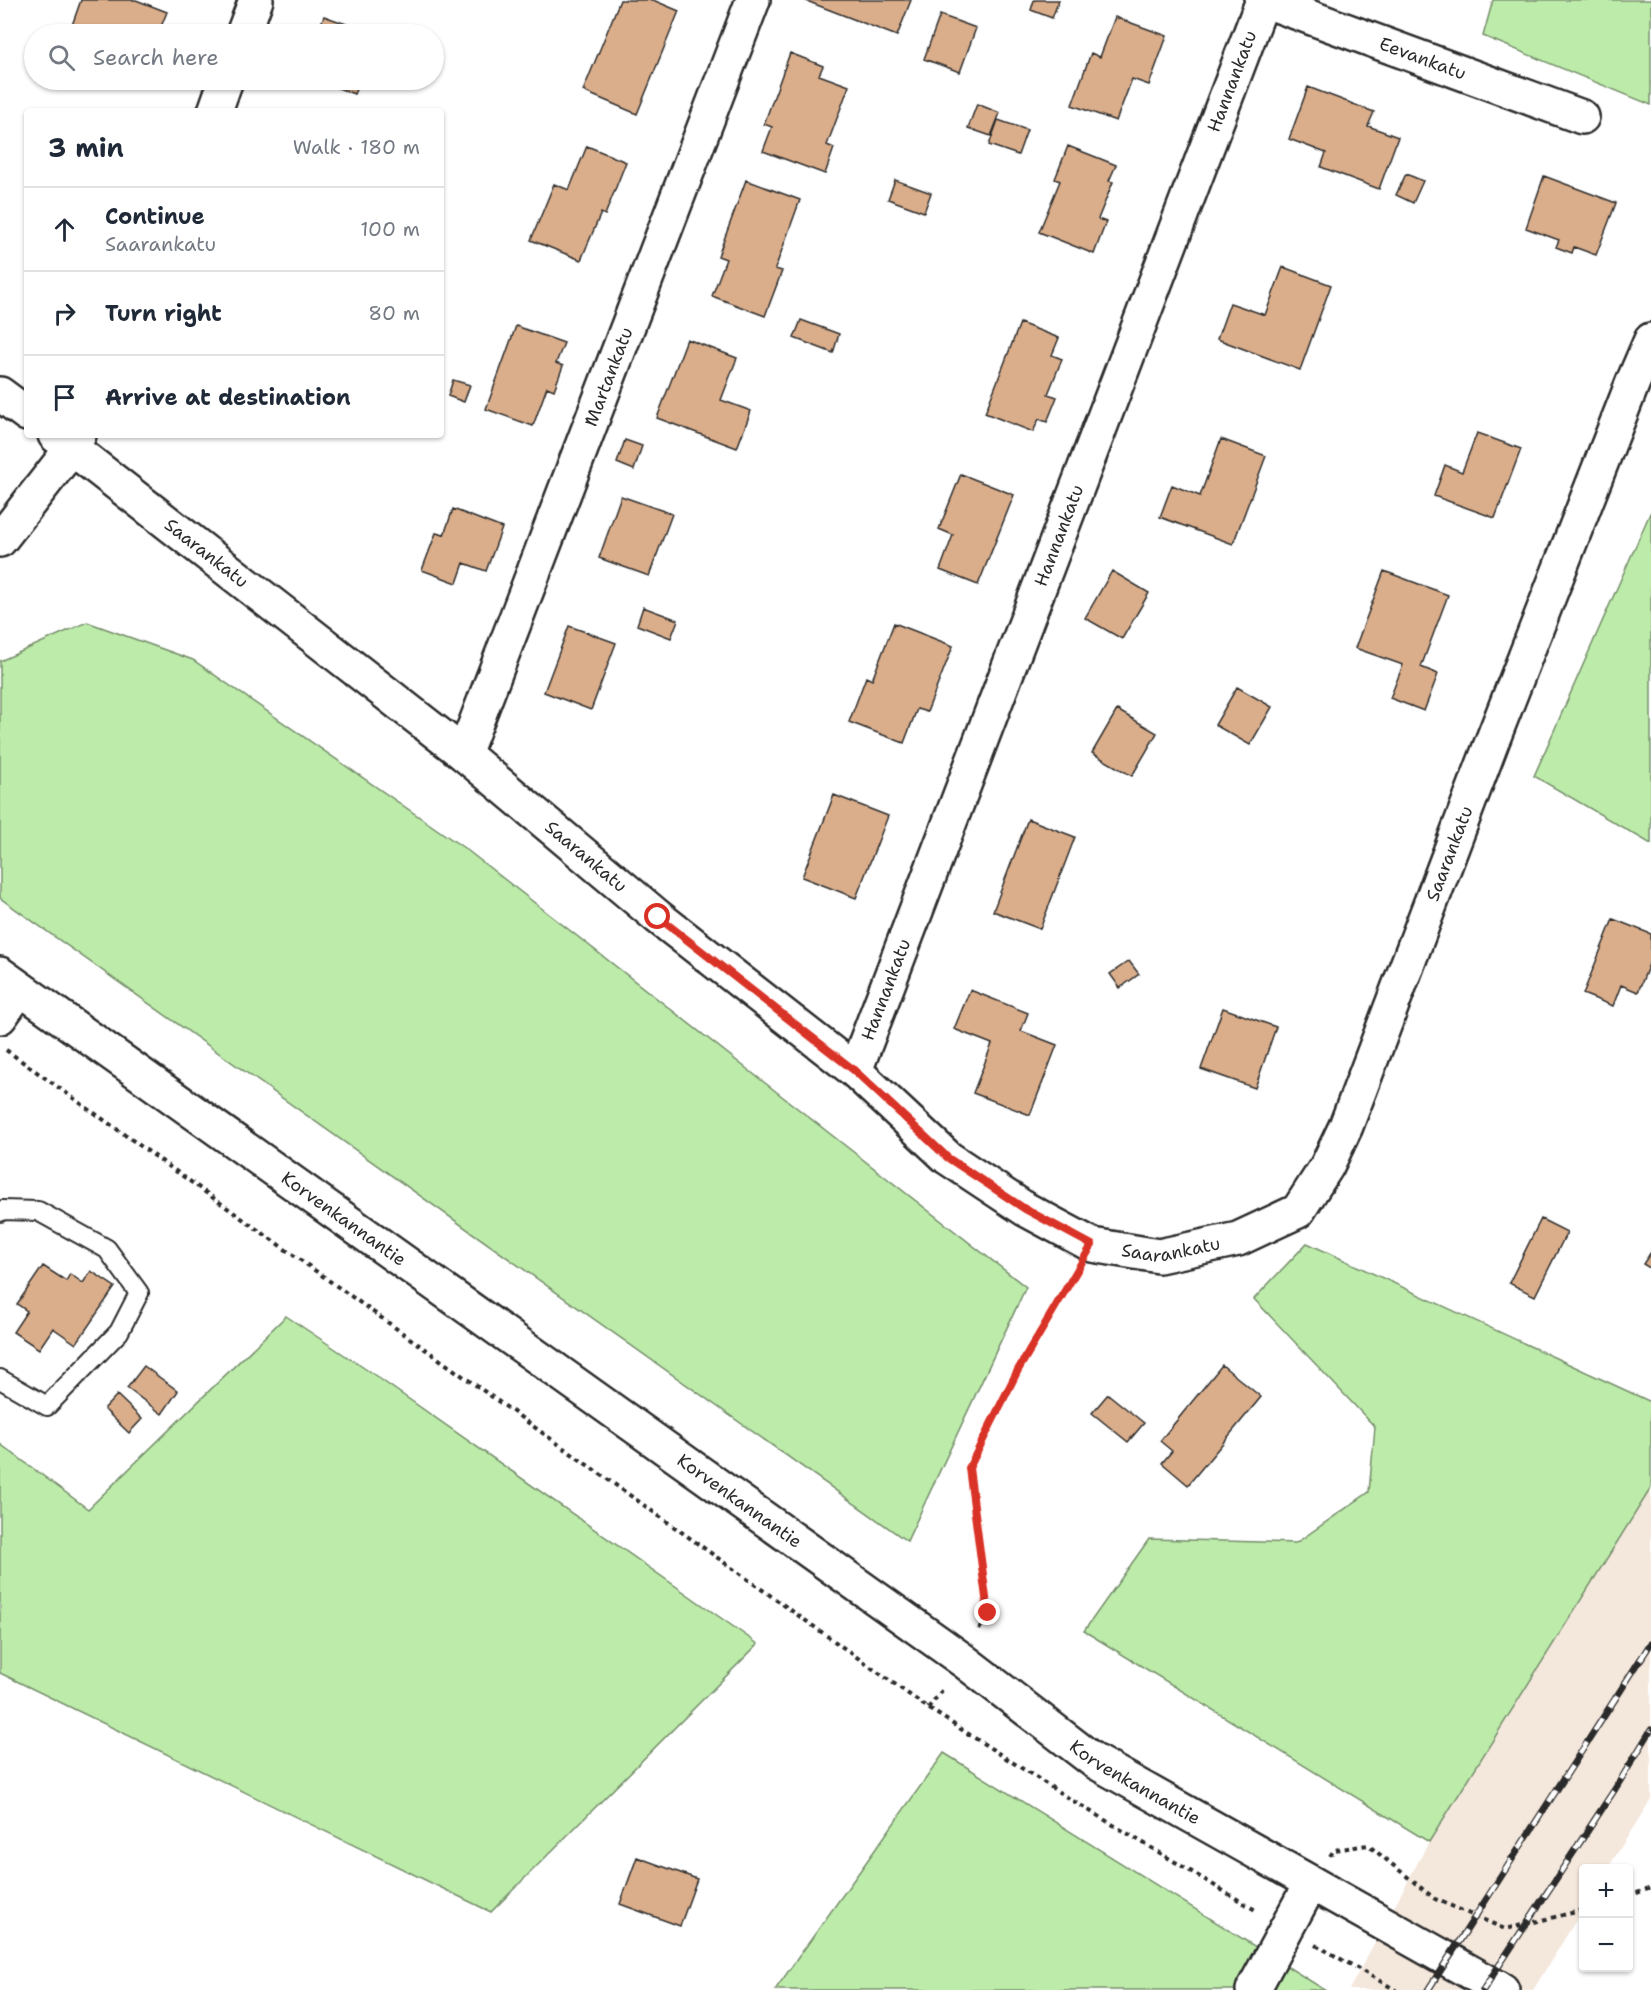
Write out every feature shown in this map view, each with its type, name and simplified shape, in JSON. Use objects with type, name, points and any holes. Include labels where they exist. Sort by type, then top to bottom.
[{"type":"street","points":[[247,24],[256,0]]},
{"type":"street","name":"Martankatu","points":[[464,754],[753,0]]},
{"type":"street","name":"Eevankatu","points":[[1263,0],[1582,117]]},
{"type":"street","name":"Hannankatu","points":[[855,1071],[1263,0]]},
{"type":"street","points":[[215,108],[222,90]]},
{"type":"street","name":"Saarankatu","points":[[68,439],[464,754],[658,917],[855,1071],[948,1158],[1025,1209],[1092,1245],[1159,1256],[1238,1239],[1298,1211],[1327,1166],[1346,1126],[1494,739],[1651,340]]},
{"type":"street","points":[[0,394],[24,412]]},
{"type":"street","points":[[0,540],[68,439]]},
{"type":"street","points":[[0,1017],[10,981]]},
{"type":"street","name":"Korvenkannantie","points":[[10,981],[954,1654],[1094,1761],[1502,1990]]},
{"type":"street","points":[[1252,1990],[1311,1883]]},
{"type":"lane","points":[[0,1212],[2,1210],[38,1211],[107,1249],[139,1293],[119,1332],[47,1406],[0,1379]]},
{"type":"path","points":[[0,1046],[928,1708],[1065,1796],[1286,1928],[1396,1990]]},
{"type":"path","points":[[988,1613],[969,1468],[1018,1370],[1092,1245]]},
{"type":"path","points":[[1368,1845],[1435,1899],[1505,1929],[1579,1912]]},
{"type":"path","points":[[1633,1895],[1651,1888]]},
{"type":"shaded area","points":[[1651,1488],[1651,1799],[1610,1864],[1579,1864],[1579,1915],[1533,1990],[1349,1990],[1429,1842]]},
{"type":"green space","points":[[1493,0],[1651,0],[1651,105],[1483,36]]},
{"type":"green space","points":[[1651,511],[1651,844],[1534,776]]},
{"type":"green space","points":[[87,622],[193,660],[467,850],[1026,1287],[907,1541],[0,898],[0,661]]},
{"type":"green space","points":[[1307,1243],[1651,1402],[1651,1488],[1429,1842],[1084,1631],[1149,1539],[1296,1543],[1369,1492],[1375,1427],[1254,1299]]},
{"type":"green space","points":[[286,1316],[373,1374],[758,1644],[491,1912],[0,1673],[0,1444],[88,1509]]},
{"type":"green space","points":[[944,1753],[1325,1990],[775,1990]]},
{"type":"building","points":[[81,0],[136,0],[167,12],[162,24],[72,24]]},
{"type":"building","points":[[620,0],[653,0],[679,11],[637,114],[583,91]]},
{"type":"building","points":[[804,0],[911,0],[897,36]]},
{"type":"building","points":[[1034,0],[1059,0],[1052,18],[1031,10]]},
{"type":"building","points":[[940,15],[976,28],[960,72],[924,59]]},
{"type":"building","points":[[324,16],[346,24],[321,24]]},
{"type":"building","points":[[1115,17],[1167,36],[1149,85],[1132,79],[1116,121],[1072,105],[1091,53],[1100,57]]},
{"type":"building","points":[[790,53],[823,66],[819,75],[849,86],[827,145],[834,148],[825,174],[763,151],[772,127],[764,124]]},
{"type":"building","points":[[1308,87],[1374,112],[1368,126],[1398,137],[1379,189],[1321,167],[1326,153],[1289,139]]},
{"type":"building","points":[[343,90],[356,90],[354,94]]},
{"type":"building","points":[[977,104],[1000,113],[991,136],[968,128]]},
{"type":"building","points":[[998,120],[1027,130],[1018,155],[989,145]]},
{"type":"building","points":[[587,146],[626,162],[605,215],[601,213],[581,260],[531,240],[554,184],[569,190]]},
{"type":"building","points":[[1068,146],[1116,165],[1109,181],[1113,182],[1098,219],[1106,222],[1094,254],[1039,232],[1060,181],[1055,179]]},
{"type":"building","points":[[1406,174],[1423,181],[1413,203],[1396,195]]},
{"type":"building","points":[[1544,176],[1616,203],[1596,255],[1574,247],[1572,253],[1556,247],[1559,240],[1526,228]]},
{"type":"building","points":[[746,180],[800,200],[775,269],[782,271],[765,316],[712,296],[726,259],[718,256]]},
{"type":"building","points":[[895,180],[931,193],[924,212],[888,199]]},
{"type":"building","points":[[1283,267],[1331,285],[1300,370],[1217,339],[1230,303],[1265,315]]},
{"type":"building","points":[[801,320],[839,334],[833,353],[794,338]]},
{"type":"building","points":[[1020,323],[1059,338],[1052,355],[1062,359],[1048,394],[1057,397],[1047,422],[1039,419],[1033,432],[985,413]]},
{"type":"building","points":[[516,326],[564,343],[556,363],[563,366],[554,390],[547,387],[533,426],[486,409]]},
{"type":"building","points":[[687,339],[737,358],[721,400],[751,411],[737,448],[657,418]]},
{"type":"building","points":[[453,380],[470,385],[464,402],[448,396]]},
{"type":"building","points":[[1477,433],[1521,449],[1495,518],[1434,496],[1445,465],[1462,472]]},
{"type":"building","points":[[1221,439],[1266,456],[1233,544],[1160,517],[1172,485],[1200,496]]},
{"type":"building","points":[[625,440],[642,446],[634,470],[617,463]]},
{"type":"building","points":[[961,474],[1014,495],[978,585],[940,570],[953,535],[939,529]]},
{"type":"building","points":[[621,496],[672,514],[649,576],[599,558]]},
{"type":"building","points":[[453,509],[502,528],[486,571],[464,563],[457,583],[422,570],[436,533],[444,535]]},
{"type":"building","points":[[1112,571],[1149,593],[1122,639],[1085,618]]},
{"type":"building","points":[[1384,571],[1448,595],[1421,667],[1438,674],[1424,711],[1390,698],[1403,665],[1355,648]]},
{"type":"building","points":[[643,607],[678,620],[671,638],[637,625]]},
{"type":"building","points":[[894,623],[953,646],[927,712],[917,709],[904,743],[849,722],[866,677],[872,680]]},
{"type":"building","points":[[569,626],[616,643],[591,710],[544,692]]},
{"type":"building","points":[[1237,687],[1272,707],[1250,745],[1215,725]]},
{"type":"building","points":[[1117,710],[1157,733],[1132,776],[1092,753]]},
{"type":"building","points":[[834,795],[888,816],[856,898],[802,877]]},
{"type":"building","points":[[1028,819],[1075,837],[1040,929],[993,911]]},
{"type":"building","points":[[1613,919],[1651,934],[1651,959],[1638,992],[1621,985],[1613,1006],[1583,994]]},
{"type":"building","points":[[1129,961],[1139,974],[1120,988],[1110,974]]},
{"type":"building","points":[[970,990],[1028,1013],[1021,1031],[1057,1045],[1030,1115],[973,1093],[992,1044],[954,1029]]},
{"type":"building","points":[[1223,1008],[1276,1027],[1255,1088],[1201,1069]]},
{"type":"building","points":[[1541,1219],[1567,1232],[1535,1296],[1509,1283]]},
{"type":"building","points":[[1651,1252],[1651,1269],[1643,1264]]},
{"type":"building","points":[[43,1266],[66,1281],[70,1274],[83,1283],[91,1271],[115,1287],[76,1344],[53,1328],[39,1349],[13,1332],[27,1311],[17,1304]]},
{"type":"building","points":[[1222,1365],[1261,1397],[1188,1485],[1162,1463],[1172,1451],[1160,1441]]},
{"type":"building","points":[[144,1366],[178,1391],[162,1414],[127,1388]]},
{"type":"building","points":[[1108,1394],[1144,1423],[1128,1442],[1092,1413]]},
{"type":"building","points":[[117,1395],[142,1419],[129,1433],[104,1409]]},
{"type":"building","points":[[637,1857],[697,1879],[680,1926],[620,1904]]},
{"type":"railway","points":[[1428,1990],[1651,1643]]},
{"type":"railway","points":[[1483,1990],[1651,1730]]},
{"type":"route","points":[[658,917],[855,1071],[948,1158],[1025,1209],[1092,1245],[1018,1370],[969,1468],[988,1613]]}]
